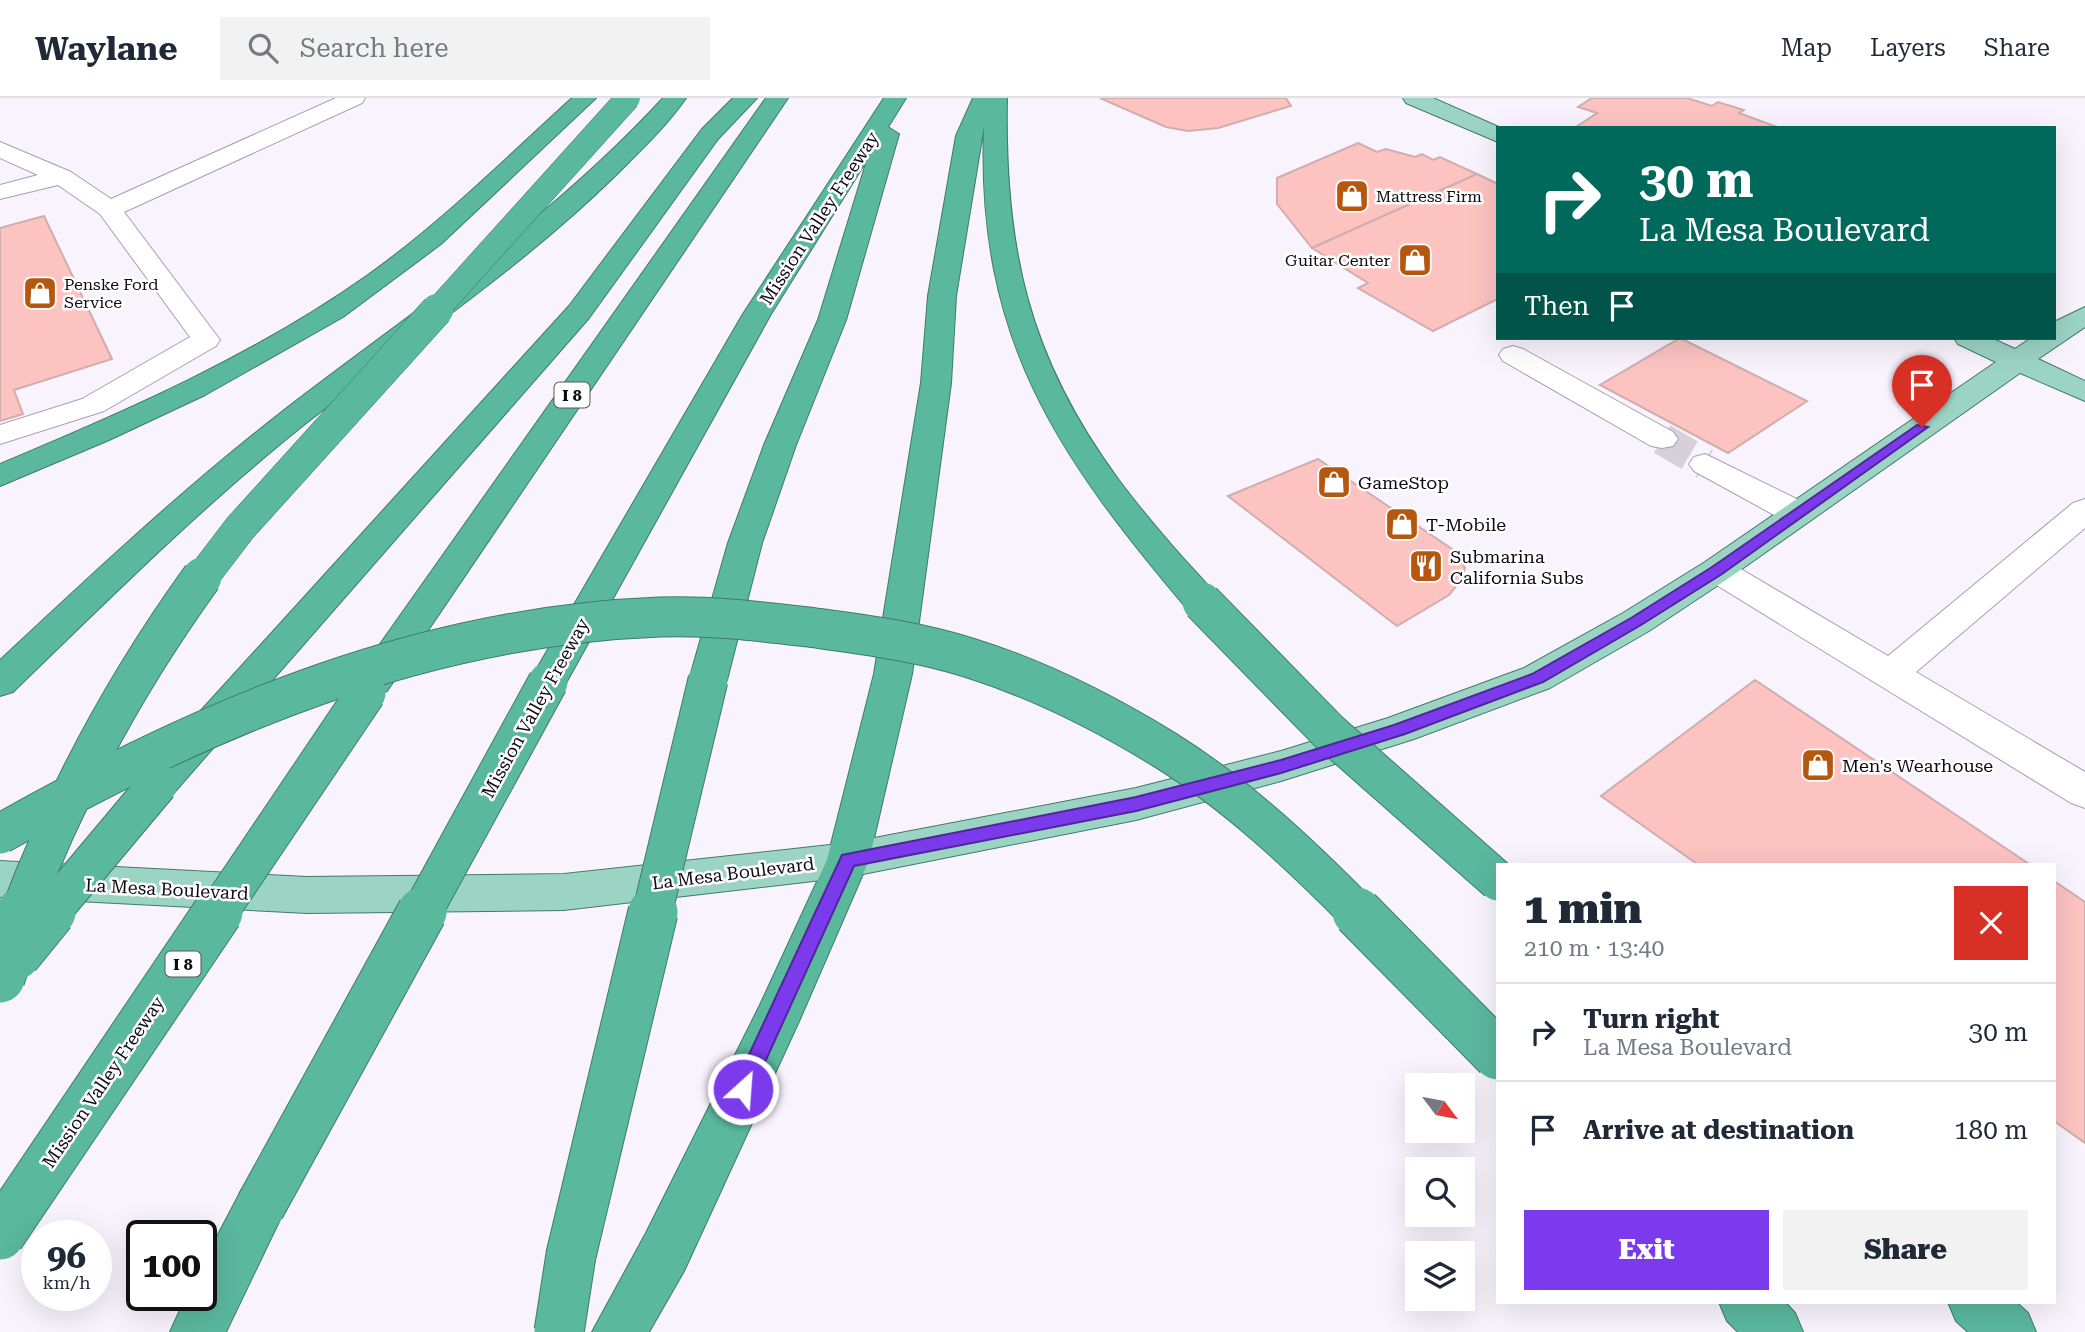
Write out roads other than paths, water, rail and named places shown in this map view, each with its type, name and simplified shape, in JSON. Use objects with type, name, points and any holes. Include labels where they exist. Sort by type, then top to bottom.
[{"type":"highway","points":[[0,476],[107,431],[206,383],[291,336],[376,282],[425,244],[585,98]]},
{"type":"highway","points":[[0,976],[49,835],[94,745],[138,668],[191,590],[240,528],[628,98]]},
{"type":"highway","points":[[0,681],[180,513],[293,419],[515,249],[599,177],[675,98]]},
{"type":"highway","points":[[0,976],[112,835],[579,312],[710,134],[746,98]]},
{"type":"highway","name":"Mission Valley Freeway","points":[[0,1235],[366,693],[777,98]]},
{"type":"highway","points":[[559,1332],[571,1255],[708,680],[745,543],[780,445],[832,320],[897,98]]},
{"type":"highway","name":"Mission Valley Freeway","points":[[197,1332],[260,1207],[548,682],[757,314],[897,98]]},
{"type":"highway","points":[[619,1332],[671,1240],[777,1019],[848,860],[893,674],[936,383],[942,296],[968,136],[984,98]]},
{"type":"highway","points":[[996,98],[995,187],[1003,261],[1016,311],[1049,393],[1123,511],[1202,601],[1328,731],[1496,879]]},
{"type":"highway","points":[[0,834],[148,753],[226,718],[328,679],[405,656],[543,628],[658,617],[776,623],[852,633],[948,651],[1012,674],[1087,709],[1174,755],[1249,813],[1316,874],[1496,1053]]},
{"type":"highway","points":[[1748,1304],[1776,1332]]},
{"type":"highway","points":[[1977,1304],[2009,1332]]},
{"type":"main road","points":[[1414,98],[1496,134]]},
{"type":"main road","points":[[2056,334],[2085,315]]},
{"type":"main road","points":[[1973,340],[2085,392]]},
{"type":"main road","name":"La Mesa Boulevard","points":[[0,879],[307,895],[564,892],[848,860],[1136,804],[1281,766],[1400,729],[1537,678],[1636,622],[1717,570],[2047,340]]},
{"type":"lane","points":[[109,209],[354,98]]},
{"type":"lane","points":[[0,149],[62,177],[109,209],[206,340],[93,405],[0,435]]},
{"type":"lane","points":[[0,192],[62,177]]},
{"type":"lane","points":[[1513,355],[1662,439]]},
{"type":"lane","points":[[1705,464],[1797,513]]},
{"type":"lane","points":[[1889,675],[2085,510]]},
{"type":"lane","points":[[1717,570],[2085,792]]},
{"type":"tunnel","points":[[1662,439],[1705,464]]},
{"type":"place","name":"Mattress Firm","points":[[1352,196]]},
{"type":"place","name":"Guitar Center","points":[[1415,260]]},
{"type":"place","name":"Penske Ford Service","points":[[40,293]]},
{"type":"place","name":"GameStop","points":[[1334,482]]},
{"type":"place","name":"T-Mobile","points":[[1402,524]]},
{"type":"place","name":"Submarina California Subs","points":[[1426,566]]},
{"type":"place","name":"Men's Wearhouse","points":[[1818,765]]}]
